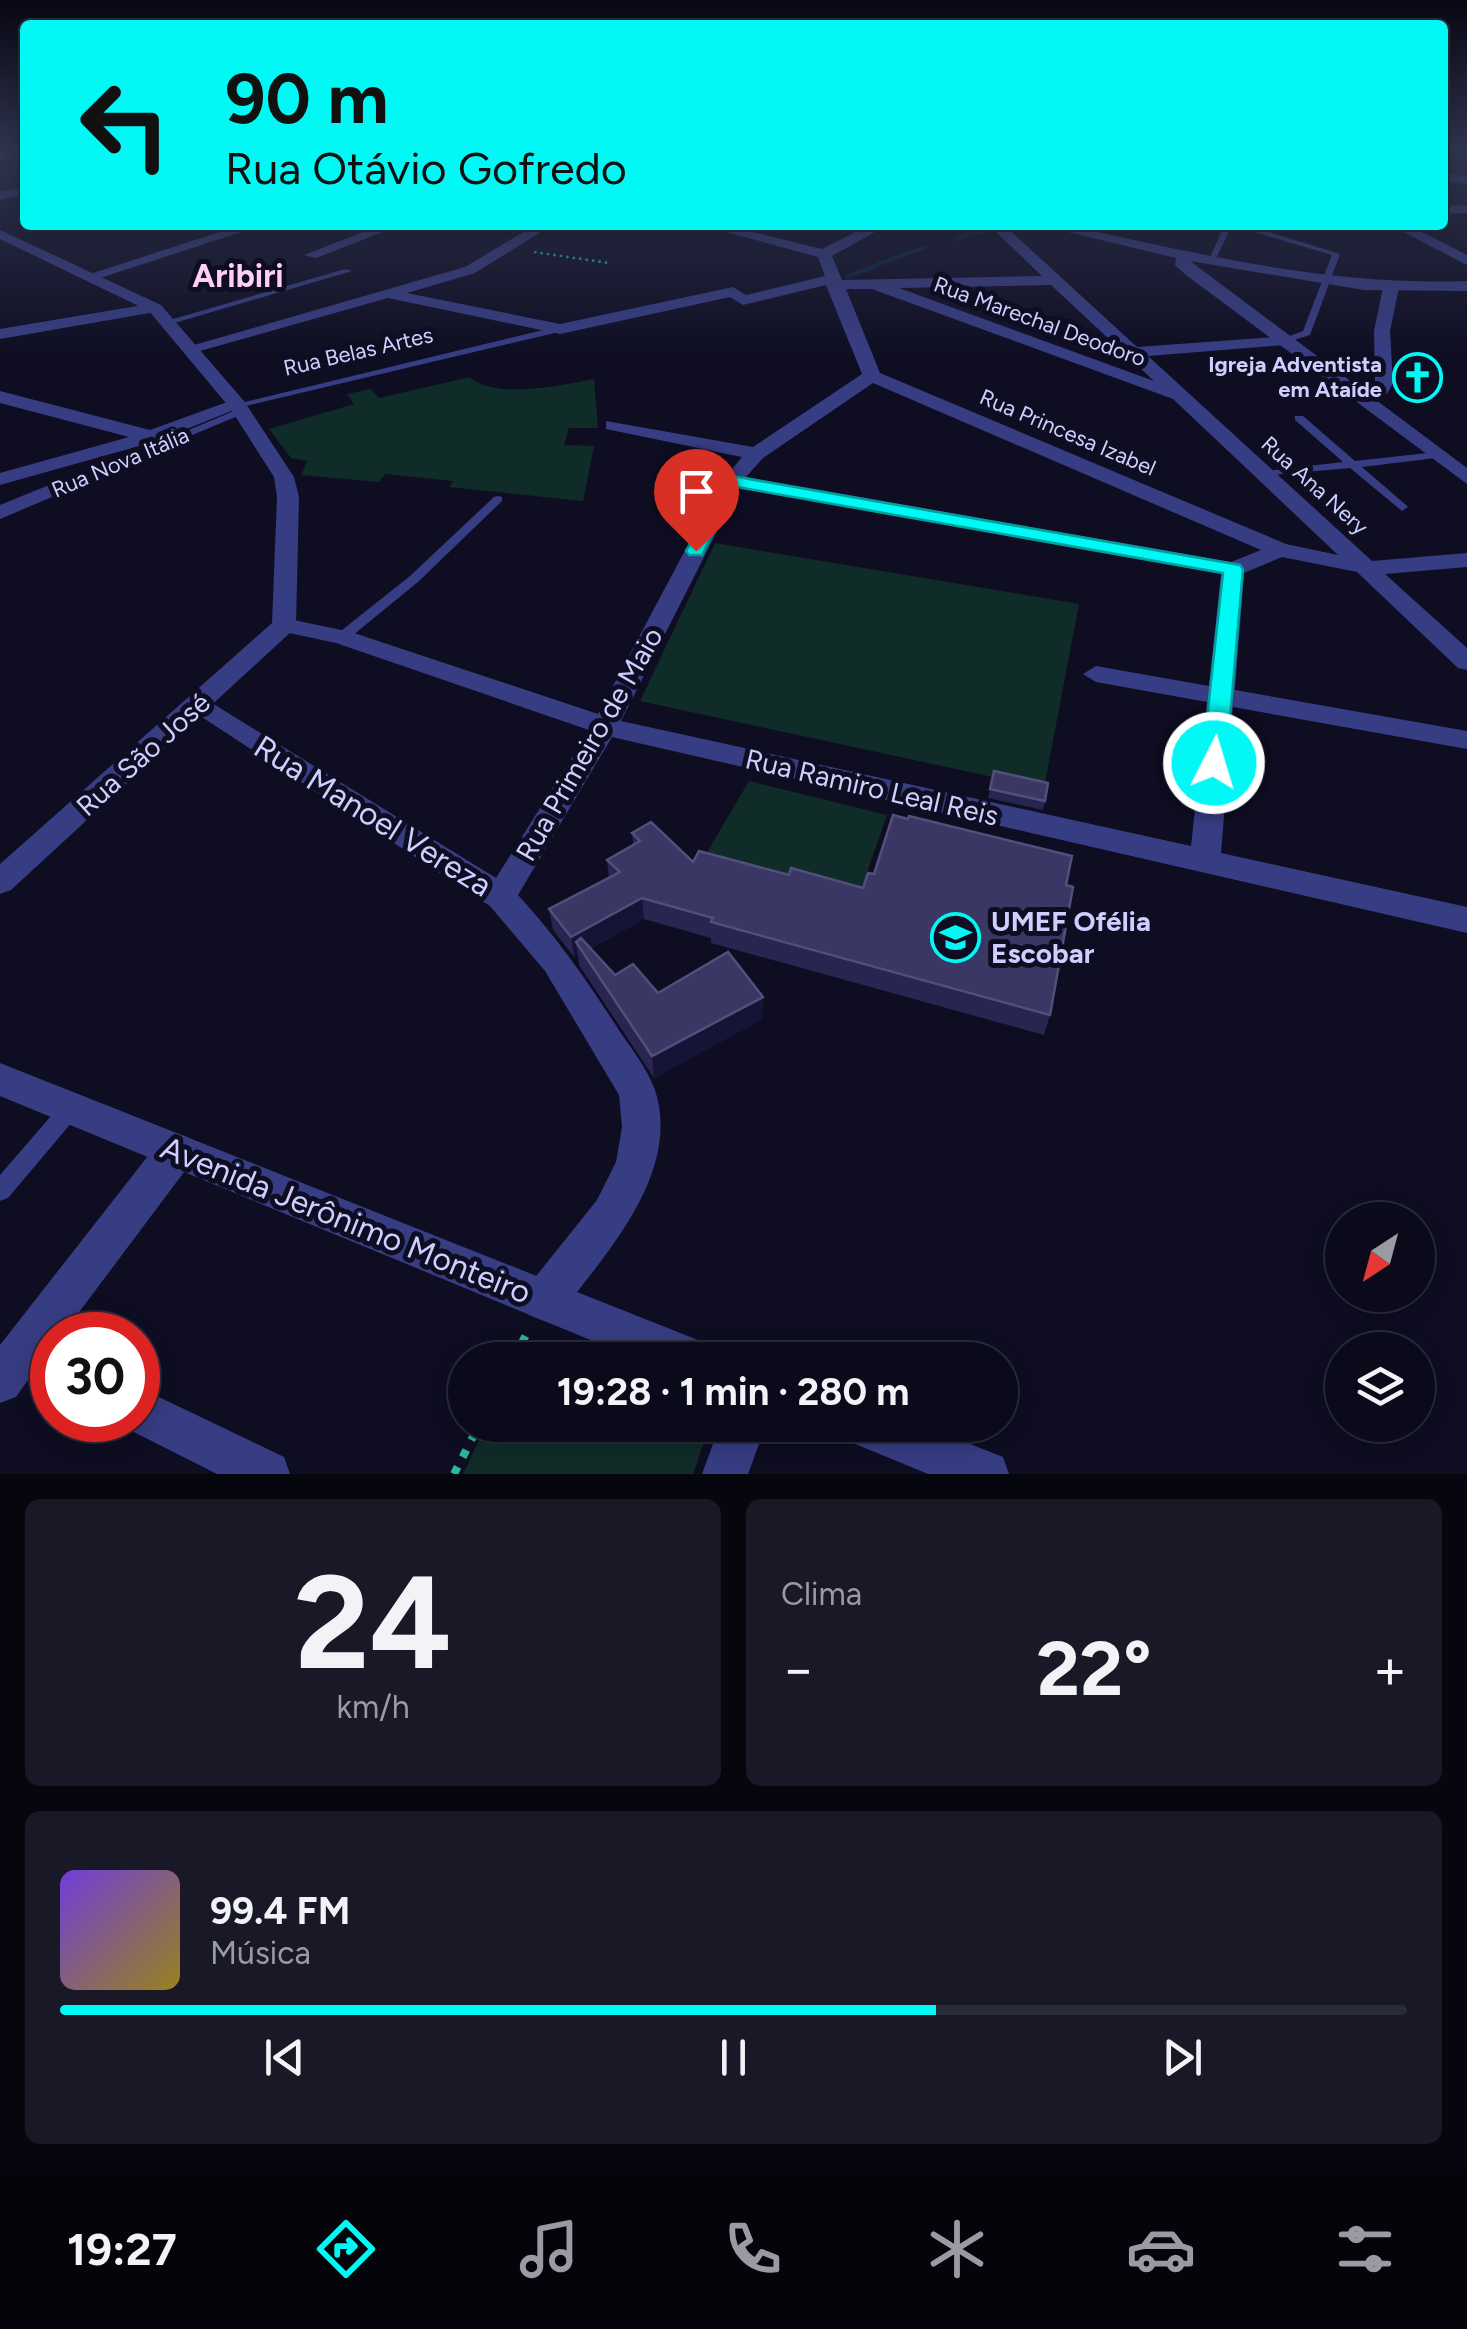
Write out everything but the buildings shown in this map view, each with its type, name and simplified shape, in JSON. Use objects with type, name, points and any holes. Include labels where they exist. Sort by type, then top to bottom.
[{"type":"street","points":[[92,276],[240,230]]},
{"type":"street","points":[[311,256],[381,230]]},
{"type":"street","points":[[189,349],[470,270],[537,230]]},
{"type":"street","points":[[728,230],[824,254],[870,230]]},
{"type":"street","name":"Rua Ana Nery","points":[[1001,230],[1467,662]]},
{"type":"street","points":[[1070,230],[1324,279],[1390,287],[1467,289]]},
{"type":"street","points":[[1407,230],[1467,260]]},
{"type":"street","points":[[0,234],[155,308],[239,408],[284,477],[288,497],[284,624]]},
{"type":"street","points":[[1183,253],[1183,264],[1467,478]]},
{"type":"street","points":[[824,254],[872,376]]},
{"type":"street","name":"Rua Belas Artes","points":[[560,329],[833,282],[876,285],[1056,280]]},
{"type":"street","name":"Rua Marechal Deodoro","points":[[876,285],[1187,400]]},
{"type":"street","points":[[1362,397],[1381,390],[1384,383],[1382,331],[1390,287]]},
{"type":"street","points":[[386,293],[560,329]]},
{"type":"street","points":[[0,334],[155,308]]},
{"type":"street","points":[[1134,352],[1284,340]]},
{"type":"street","name":"Rua Primeiro de Maio","points":[[501,896],[605,726],[732,481],[756,454],[872,376]]},
{"type":"street","name":"Rua Princesa Izabel","points":[[872,376],[1280,550],[1370,568],[1467,560]]},
{"type":"street","points":[[0,397],[150,436]]},
{"type":"street","name":"Rua Belas Artes","points":[[0,479],[239,408]]},
{"type":"street","points":[[614,425],[756,454]]},
{"type":"street","points":[[732,481],[1233,569],[1280,550]]},
{"type":"street","name":"Rua Nova Itália","points":[[0,513],[59,488]]},
{"type":"street","points":[[1205,863],[1233,569]]},
{"type":"street","name":"Rua Ramiro Leal Reis","points":[[284,624],[342,637],[605,726],[1467,920]]},
{"type":"street","name":"Rua São José","points":[[0,882],[284,624]]},
{"type":"street","points":[[1096,674],[1467,740]]},
{"type":"street","name":"Rua Manoel Vereza","points":[[198,706],[501,896],[557,961],[637,1092],[642,1127],[635,1164],[611,1214],[544,1300]]},
{"type":"street","name":"Avenida Jerônimo Monteiro","points":[[0,1078],[648,1342]]},
{"type":"street","points":[[24,1368],[176,1151]]},
{"type":"street","points":[[160,1421],[267,1474]]},
{"type":"street","points":[[725,1474],[737,1442]]},
{"type":"street","points":[[906,1442],[986,1474]]},
{"type":"lane","points":[[1212,258],[1226,230]]},
{"type":"lane","points":[[1257,230],[1334,252],[1336,256],[1324,279],[1307,333],[1284,340]]},
{"type":"lane","points":[[168,322],[348,271]]},
{"type":"lane","name":"Rua Belas Artes","points":[[239,408],[560,329]]},
{"type":"lane","name":"Rua Nova Itália","points":[[59,488],[239,408]]},
{"type":"lane","points":[[1299,418],[1402,507]]},
{"type":"lane","points":[[1265,474],[1436,455]]},
{"type":"lane","points":[[342,637],[414,579],[498,499]]},
{"type":"lane","points":[[0,1191],[72,1108]]},
{"type":"path","points":[[507,248],[610,263]]},
{"type":"path","points":[[454,1474],[471,1442]]},
{"type":"green space","points":[[470,377],[495,388],[512,389],[594,379],[598,428],[569,428],[564,445],[594,446],[583,501],[449,487],[453,481],[385,474],[379,482],[301,475],[307,461],[291,458],[269,429],[354,404],[347,394],[371,389],[379,398]]},
{"type":"green space","points":[[715,543],[1079,604],[1044,788],[640,701]]},
{"type":"green space","points":[[749,781],[887,815],[859,895],[706,854]]},
{"type":"green space","points":[[478,1442],[704,1442],[693,1474],[463,1474]]},
{"type":"waterway","points":[[955,239],[984,230]]},
{"type":"waterway","points":[[866,269],[925,247]]},
{"type":"waterway","points":[[848,276],[873,267]]},
{"type":"place","name":"Igreja Adventista em Ataíde","points":[[1417,377]]},
{"type":"place","name":"UMEF Ofélia Escobar","points":[[956,937]]},
{"type":"district","name":"Aribiri","points":[[238,276]]},
{"type":"route","points":[[696,551],[732,481],[1233,569],[1214,763]]}]
